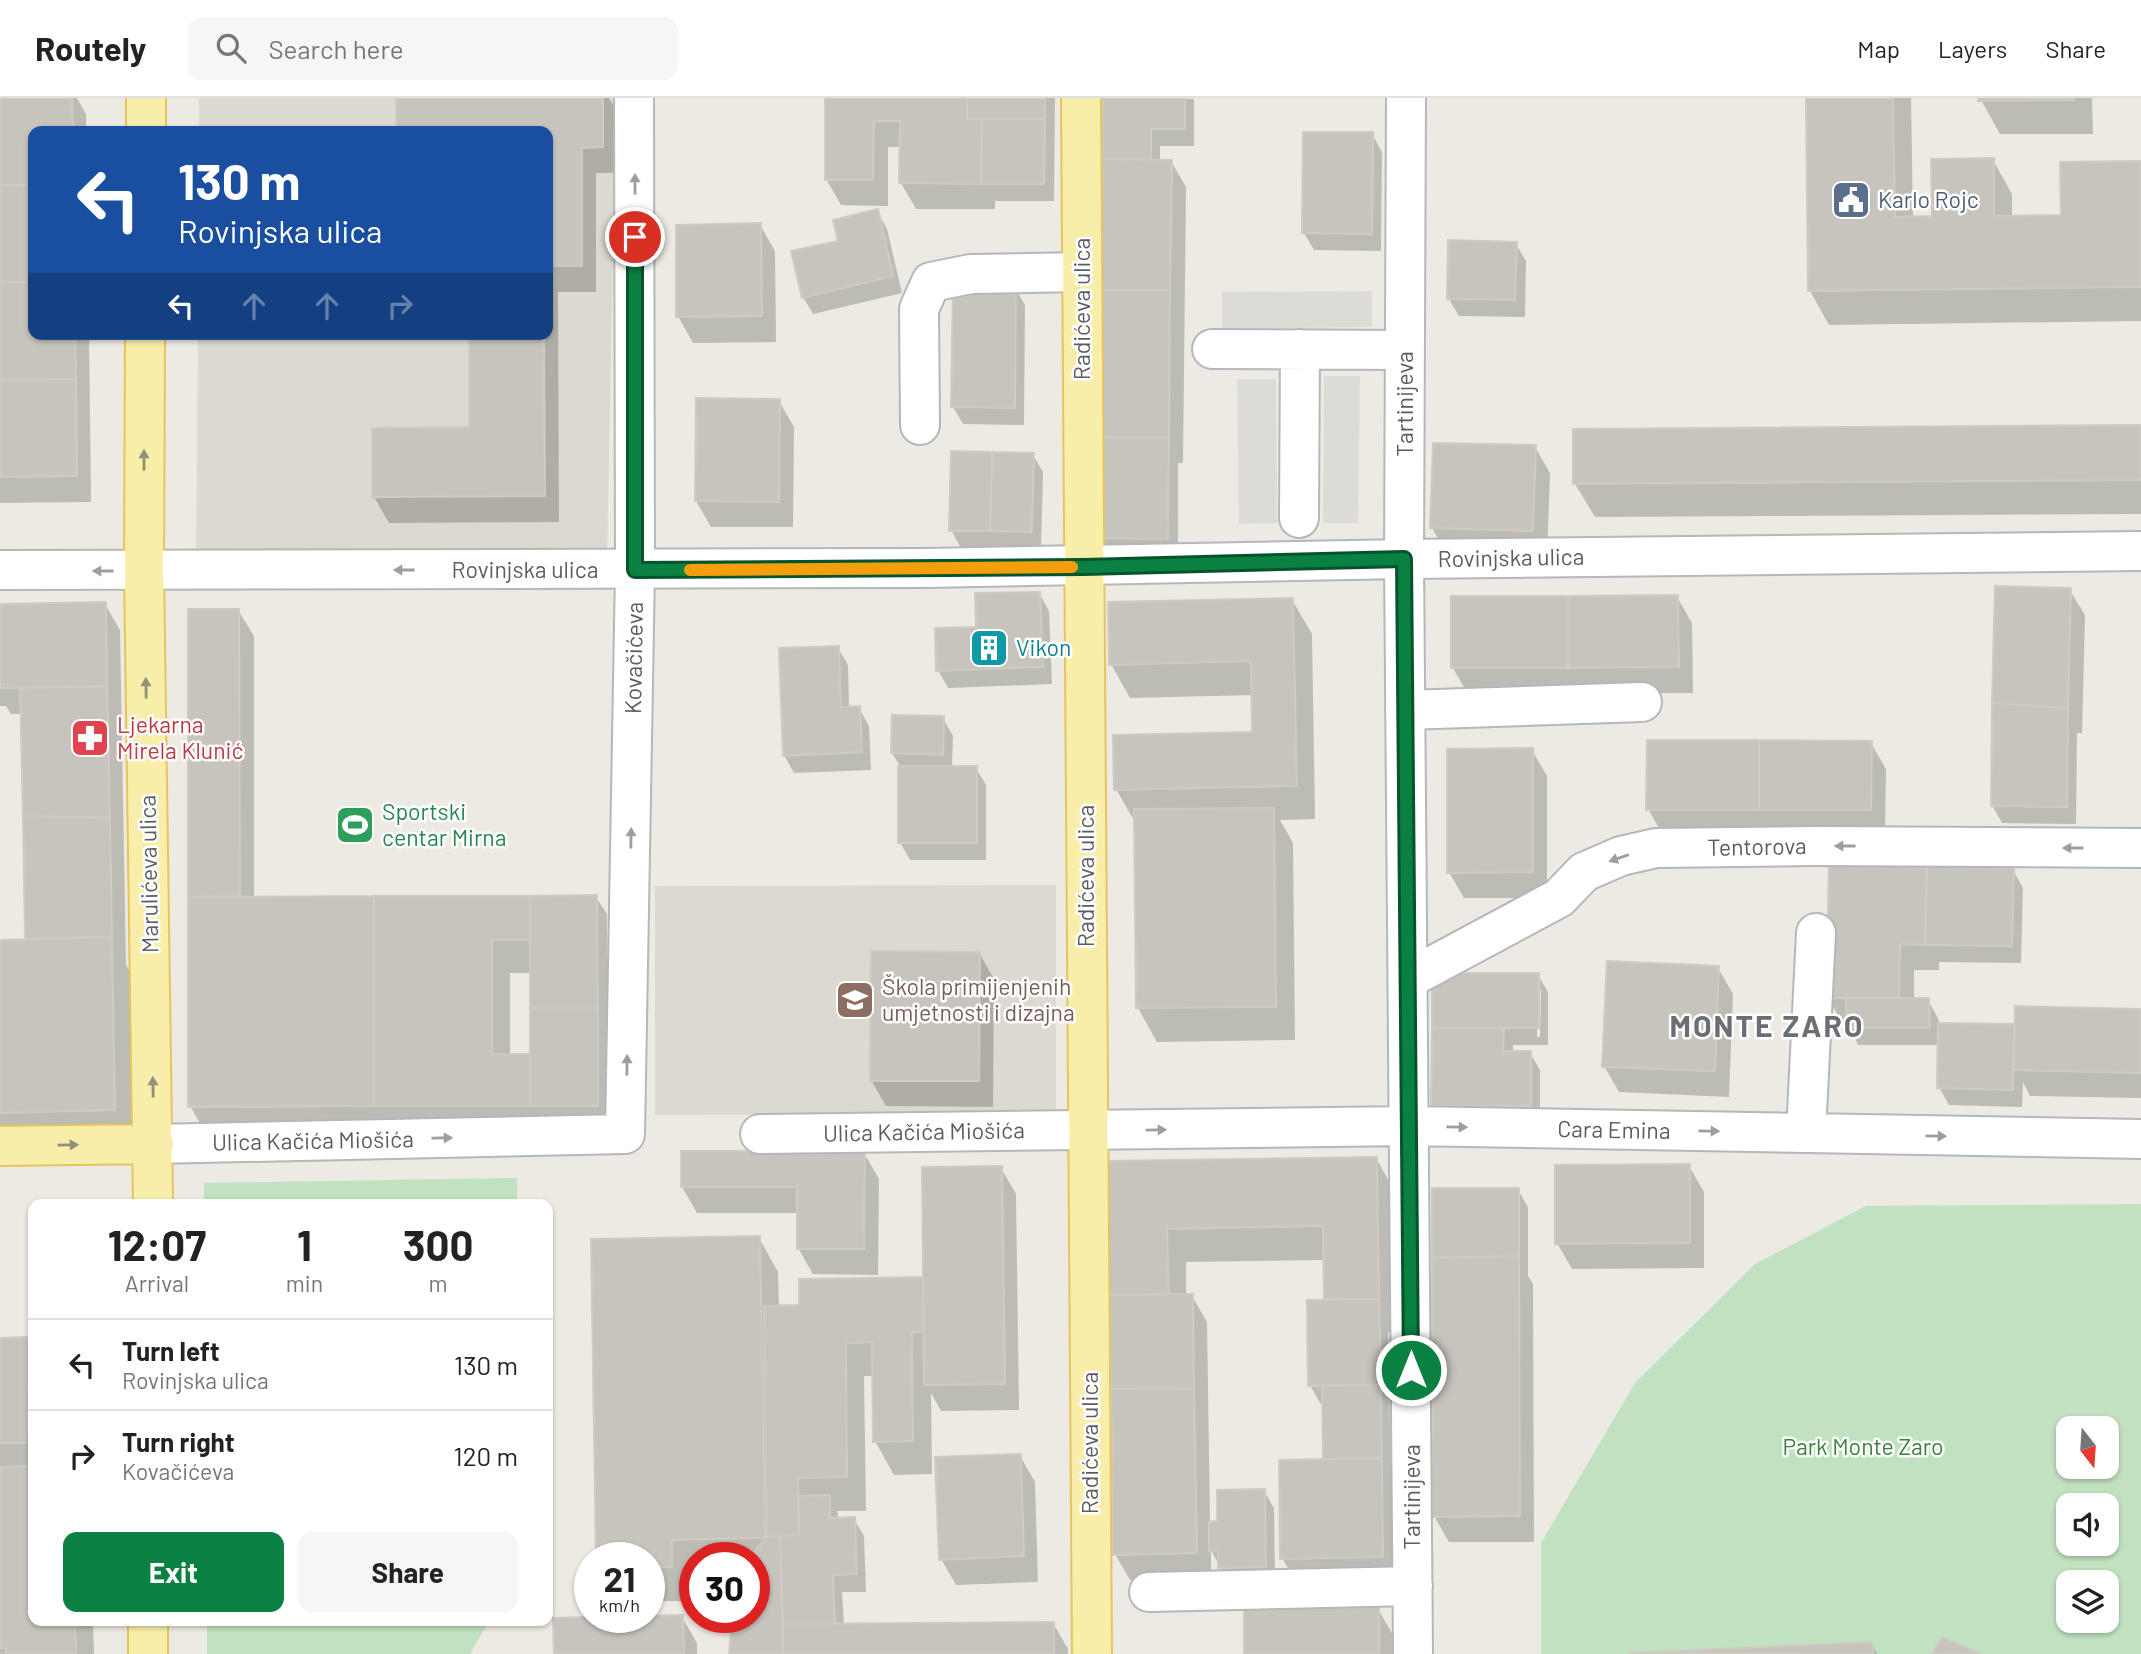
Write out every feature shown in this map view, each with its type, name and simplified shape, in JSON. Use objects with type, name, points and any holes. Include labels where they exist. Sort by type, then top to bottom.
[{"type":"main road","points":[[146,98],[146,126]]},
{"type":"main road","name":"Radićeva ulica","points":[[1081,98],[1091,1654]]},
{"type":"main road","name":"Marulićeva ulica","points":[[145,340],[144,571],[153,1199]]},
{"type":"main road","name":"Ulica Kačića Miošića","points":[[0,1146],[154,1144]]},
{"type":"main road","points":[[148,1626],[148,1654]]},
{"type":"street","name":"Kovačićeva","points":[[625,1133],[635,570],[634,98]]},
{"type":"street","name":"Tartinijeva","points":[[1406,98],[1404,559],[1413,1654]]},
{"type":"street","points":[[920,425],[919,309],[931,282],[971,274],[1082,272]]},
{"type":"street","points":[[1212,349],[1405,350]]},
{"type":"street","points":[[1299,517],[1300,349]]},
{"type":"street","name":"Rovinjska ulica","points":[[0,570],[1083,567],[1404,559],[2141,551]]},
{"type":"street","points":[[1405,710],[1642,702]]},
{"type":"street","name":"Tentorova","points":[[1408,979],[1559,898],[1584,872],[1621,856],[1656,848],[2141,848]]},
{"type":"street","points":[[1806,1133],[1816,933]]},
{"type":"street","name":"Cara Emina","points":[[1087,1131],[1409,1126],[2141,1139]]},
{"type":"street","name":"Ulica Kačića Miošića","points":[[760,1134],[1087,1131]]},
{"type":"street","name":"Ulica Kačića Miošića","points":[[154,1144],[625,1133]]},
{"type":"street","points":[[1149,1592],[1413,1586]]},
{"type":"shaded area","points":[[199,98],[616,98],[607,556],[196,553],[198,340],[553,340],[553,126],[199,126]]},
{"type":"shaded area","points":[[1372,291],[1372,327],[1222,329],[1222,292]]},
{"type":"shaded area","points":[[1324,376],[1360,376],[1358,523],[1323,523]]},
{"type":"shaded area","points":[[1237,379],[1276,379],[1277,523],[1239,524]]},
{"type":"shaded area","name":"Škola primijenjenih umjetnosti i dizajna","points":[[1056,885],[1056,1114],[655,1115],[655,886]]},
{"type":"green space","points":[[517,1178],[517,1199],[204,1199],[204,1183]]},
{"type":"green space","name":"Park Monte Zaro","points":[[2141,1204],[2141,1654],[1541,1654],[1541,1543],[1635,1383],[1755,1264],[1866,1206]]},
{"type":"green space","points":[[207,1626],[486,1626],[470,1654],[207,1654]]},
{"type":"building","points":[[0,98],[72,98],[73,126],[28,126],[28,185],[0,185]]},
{"type":"building","points":[[396,98],[603,98],[603,147],[582,148],[582,266],[553,266],[553,126],[396,126]]},
{"type":"building","points":[[825,98],[967,98],[967,119],[982,119],[981,184],[899,183],[900,121],[874,121],[873,180],[825,180]]},
{"type":"building","points":[[967,98],[1045,98],[1045,119],[967,119]]},
{"type":"building","points":[[1103,98],[1185,98],[1185,129],[1151,129],[1151,159],[1102,159]]},
{"type":"building","name":"Karlo Rojc","points":[[1806,98],[1893,98],[1895,217],[1932,216],[1931,159],[1994,158],[1994,216],[2061,215],[2060,162],[2141,161],[2141,287],[1808,291]]},
{"type":"building","points":[[1978,98],[2074,98],[2074,100],[1978,101]]},
{"type":"building","points":[[982,119],[1045,119],[1044,184],[981,184]]},
{"type":"building","points":[[1303,132],[1373,132],[1372,234],[1302,233]]},
{"type":"building","points":[[1102,159],[1172,160],[1170,290],[1101,290]]},
{"type":"building","points":[[0,185],[28,185],[28,282],[0,282]]},
{"type":"building","points":[[878,209],[893,276],[802,298],[791,251],[838,241],[833,220]]},
{"type":"building","points":[[761,223],[762,316],[676,317],[676,225]]},
{"type":"building","points":[[1448,240],[1517,242],[1515,300],[1447,299]]},
{"type":"building","points":[[0,282],[28,282],[28,340],[75,340],[76,379],[0,380]]},
{"type":"building","points":[[953,285],[1016,286],[1015,408],[951,407]]},
{"type":"building","points":[[1101,290],[1170,290],[1169,438],[1100,437]]},
{"type":"building","points":[[469,340],[544,340],[545,496],[372,497],[372,428],[469,427]]},
{"type":"building","points":[[76,379],[77,476],[0,477],[0,380]]},
{"type":"building","points":[[696,398],[780,399],[779,502],[695,501]]},
{"type":"building","points":[[2141,425],[2141,480],[1573,484],[1573,429]]},
{"type":"building","points":[[1100,437],[1169,438],[1168,539],[1099,538]]},
{"type":"building","points":[[1433,443],[1536,445],[1533,531],[1430,528]]},
{"type":"building","points":[[951,451],[992,452],[990,531],[949,531]]},
{"type":"building","points":[[992,452],[1034,453],[1032,532],[990,531]]},
{"type":"building","points":[[1995,586],[2071,588],[2068,708],[1992,703]]},
{"type":"building","name":"Vikon","points":[[1040,592],[1043,667],[936,671],[935,628],[976,627],[975,593]]},
{"type":"building","points":[[1678,595],[1679,667],[1568,668],[1568,596]]},
{"type":"building","points":[[1451,596],[1568,596],[1568,668],[1451,668]]},
{"type":"building","points":[[1293,598],[1297,786],[1114,790],[1113,735],[1252,732],[1251,661],[1109,665],[1108,602]]},
{"type":"building","points":[[106,602],[107,686],[0,688],[0,604]]},
{"type":"building","points":[[188,609],[239,609],[240,896],[188,897]]},
{"type":"building","points":[[839,646],[841,707],[860,706],[862,752],[783,756],[779,648]]},
{"type":"building","points":[[107,686],[110,818],[23,816],[20,688]]},
{"type":"building","points":[[1992,703],[2068,708],[2067,807],[1991,806]]},
{"type":"building","points":[[892,715],[944,716],[943,755],[891,753]]},
{"type":"building","points":[[1647,740],[1759,740],[1759,810],[1646,810]]},
{"type":"building","points":[[1759,740],[1872,741],[1871,810],[1759,810]]},
{"type":"building","points":[[1533,748],[1533,872],[1447,873],[1447,749]]},
{"type":"building","points":[[898,766],[977,766],[977,843],[898,843]]},
{"type":"building","points":[[1274,808],[1276,1007],[1136,1008],[1134,809]]},
{"type":"building","points":[[23,816],[110,818],[112,937],[25,939]]},
{"type":"building","points":[[1829,864],[1927,866],[1925,945],[1900,944],[1899,998],[1826,998]]},
{"type":"building","points":[[1927,866],[2014,868],[2012,946],[1925,945]]},
{"type":"building","points":[[597,895],[598,1008],[530,1008],[530,896]]},
{"type":"building","points":[[374,896],[374,1106],[188,1107],[188,897]]},
{"type":"building","points":[[374,896],[530,896],[530,940],[492,940],[492,1054],[530,1054],[530,1106],[374,1106]]},
{"type":"building","points":[[112,937],[115,1110],[0,1113],[0,940]]},
{"type":"building","points":[[871,951],[980,952],[979,1081],[870,1081]]},
{"type":"building","points":[[1607,961],[1719,966],[1715,1071],[1602,1067]]},
{"type":"building","points":[[1432,973],[1539,973],[1539,1028],[1432,1028]]},
{"type":"building","points":[[1846,998],[1929,998],[1930,1028],[1846,1028]]},
{"type":"building","points":[[2015,1006],[2141,1009],[2141,1073],[2014,1070]]},
{"type":"building","points":[[530,1008],[598,1008],[598,1106],[530,1106]]},
{"type":"building","points":[[1938,1023],[2014,1024],[2013,1090],[1937,1088]]},
{"type":"building","points":[[1432,1028],[1504,1028],[1503,1051],[1531,1051],[1531,1106],[1431,1106]]},
{"type":"building","points":[[681,1151],[865,1151],[864,1249],[797,1249],[797,1187],[681,1187]]},
{"type":"building","points":[[1377,1157],[1379,1299],[1324,1299],[1323,1226],[1167,1229],[1169,1294],[1109,1295],[1107,1161]]},
{"type":"building","points":[[1690,1164],[1690,1243],[1555,1244],[1555,1165]]},
{"type":"building","points":[[1002,1166],[1005,1384],[924,1385],[922,1167]]},
{"type":"building","points":[[1432,1188],[1519,1188],[1519,1256],[1432,1258]]},
{"type":"building","points":[[760,1236],[765,1538],[672,1540],[672,1567],[665,1567],[665,1542],[596,1542],[591,1239]]},
{"type":"building","points":[[1519,1256],[1520,1516],[1432,1517],[1432,1258]]},
{"type":"building","points":[[923,1277],[924,1332],[912,1332],[913,1441],[873,1442],[872,1342],[846,1343],[847,1477],[798,1478],[799,1535],[767,1537],[764,1306],[799,1305],[799,1279]]},
{"type":"building","points":[[1193,1294],[1194,1388],[1111,1389],[1109,1295]]},
{"type":"building","points":[[1379,1299],[1381,1385],[1308,1386],[1307,1300]]},
{"type":"building","points":[[28,1337],[28,1443],[0,1443],[0,1338]]},
{"type":"building","points":[[1381,1385],[1382,1458],[1323,1459],[1322,1386]]},
{"type":"building","points":[[1194,1388],[1197,1553],[1113,1555],[1111,1389]]},
{"type":"building","points":[[1021,1454],[1024,1556],[939,1560],[935,1457]]},
{"type":"building","points":[[1382,1458],[1383,1557],[1280,1559],[1279,1460]]},
{"type":"building","points":[[28,1466],[28,1626],[75,1626],[76,1654],[6,1654],[6,1648],[0,1648],[0,1467]]},
{"type":"building","points":[[1265,1489],[1266,1567],[1218,1568],[1218,1551],[1209,1551],[1209,1522],[1217,1521],[1217,1490]]},
{"type":"building","points":[[830,1495],[830,1518],[855,1517],[857,1574],[833,1575],[835,1624],[783,1624],[780,1536],[799,1535],[798,1496]]},
{"type":"building","points":[[780,1536],[783,1654],[729,1654],[731,1633],[770,1633],[770,1542],[763,1542],[767,1537]]},
{"type":"building","points":[[1244,1606],[1379,1607],[1379,1654],[1244,1654]]},
{"type":"building","points":[[665,1615],[679,1615],[679,1633],[683,1633],[684,1654],[554,1654],[553,1618],[574,1618],[574,1633],[665,1633]]},
{"type":"building","points":[[1054,1622],[1054,1654],[783,1654],[783,1624]]},
{"type":"building","points":[[1942,1637],[1982,1654],[1932,1654]]},
{"type":"building","points":[[1872,1642],[1874,1654],[1629,1653]]},
{"type":"slow traffic","points":[[690,570],[1072,567]]},
{"type":"place","name":"Karlo Rojc","points":[[1851,200]]},
{"type":"place","name":"Vikon","points":[[989,648]]},
{"type":"place","name":"Ljekarna Mirela Klunić","points":[[90,738]]},
{"type":"place","name":"Sportski centar Mirna","points":[[355,825]]},
{"type":"place","name":"Škola primijenjenih umjetnosti i dizajna","points":[[855,1000]]},
{"type":"district","name":"MONTE ZARO","points":[[1767,1027]]},
{"type":"route","points":[[635,237],[635,570],[1083,567],[1404,559],[1411,1370]]}]
